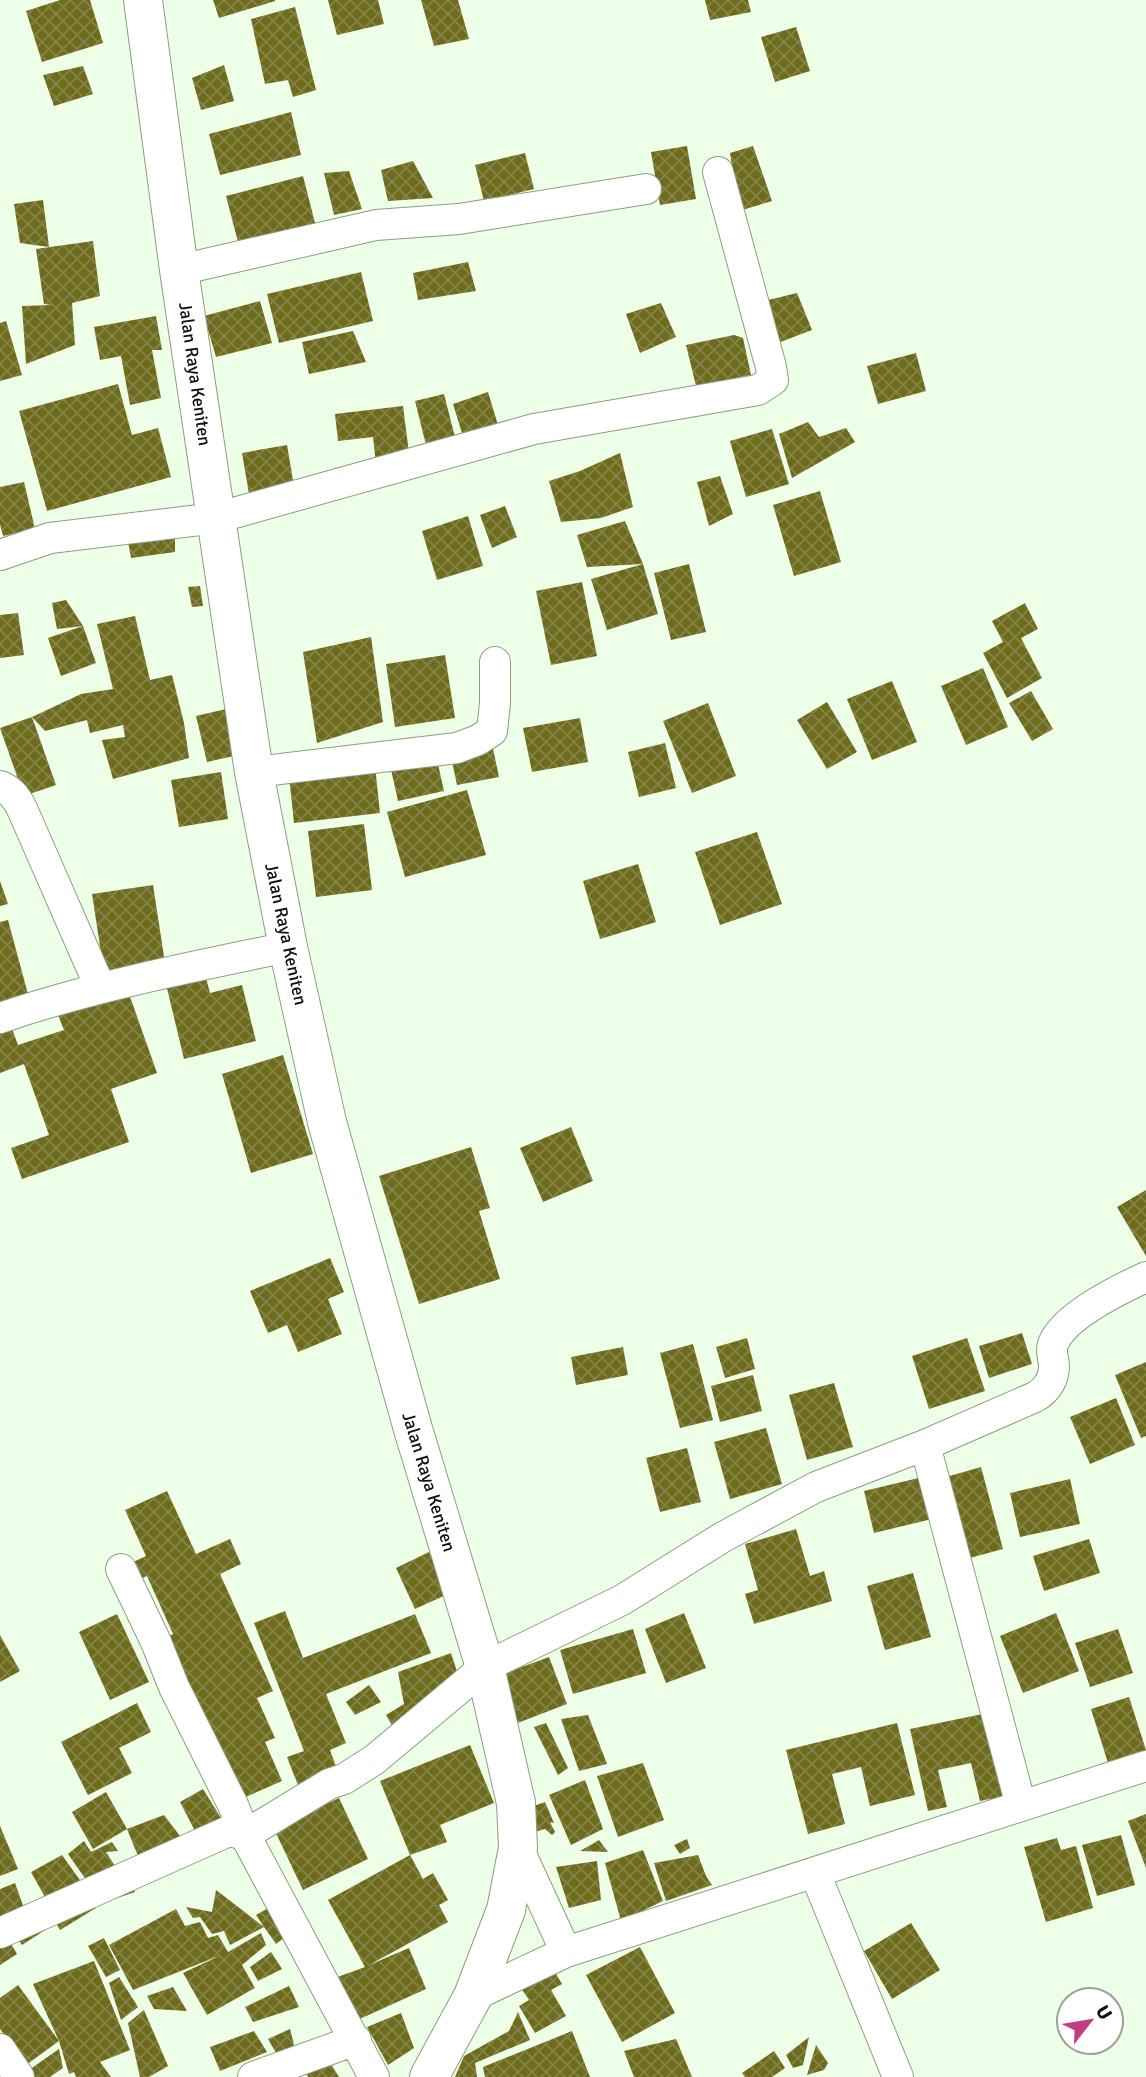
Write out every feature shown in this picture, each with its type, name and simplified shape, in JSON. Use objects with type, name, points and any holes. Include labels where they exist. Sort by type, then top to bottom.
[{"type":"street","name":"Jalan Raya Keniten","points":[[144,0],[179,270],[254,772],[288,947],[327,1122],[413,1429],[485,1667],[516,1803],[518,1848],[506,1910],[473,1996],[429,2077]]},
{"type":"street","points":[[0,555],[50,538],[216,518],[534,429],[758,390],[773,380],[771,367],[718,172]]},
{"type":"street","points":[[179,270],[376,225],[459,219],[646,190]]},
{"type":"street","points":[[254,772],[457,748],[478,740],[492,731],[495,662]]},
{"type":"street","points":[[0,786],[16,797],[23,811],[100,987]]},
{"type":"street","points":[[0,1017],[100,987],[288,947]]},
{"type":"street","points":[[0,1933],[229,1831],[245,1835],[374,1760],[485,1667],[622,1600],[723,1537],[816,1487],[925,1445],[1045,1391],[1054,1367],[1051,1355],[1053,1344],[1059,1334],[1075,1318],[1120,1289],[1146,1277]]},
{"type":"street","points":[[925,1445],[1021,1806]]},
{"type":"street","points":[[121,1569],[245,1835],[374,2077]]},
{"type":"street","points":[[473,1996],[566,1952],[1146,1766]]},
{"type":"street","points":[[518,1848],[566,1952]]},
{"type":"street","points":[[815,1873],[898,2077]]},
{"type":"street","points":[[253,2077],[356,2040]]},
{"type":"street","points":[[0,2049],[19,2077]]},
{"type":"building","points":[[60,0],[90,0],[103,43],[42,62],[26,11]]},
{"type":"building","points":[[213,0],[275,0],[275,1],[219,18]]},
{"type":"building","points":[[328,0],[378,0],[384,24],[337,35]]},
{"type":"building","points":[[421,0],[458,0],[469,39],[434,46]]},
{"type":"building","points":[[705,0],[748,0],[751,12],[710,20]]},
{"type":"building","points":[[295,7],[316,90],[293,97],[288,80],[265,84],[251,19]]},
{"type":"building","points":[[796,27],[810,71],[775,82],[761,37]]},
{"type":"building","points":[[224,65],[234,101],[201,110],[192,78]]},
{"type":"building","points":[[83,66],[93,94],[54,106],[43,75]]},
{"type":"building","points":[[291,112],[301,155],[220,175],[209,134]]},
{"type":"building","points":[[687,146],[696,199],[660,205],[651,152]]},
{"type":"building","points":[[753,146],[772,201],[739,211],[730,153]]},
{"type":"building","points":[[525,153],[534,189],[484,201],[475,165]]},
{"type":"building","points":[[413,161],[433,198],[388,201],[381,170]]},
{"type":"building","points":[[349,171],[362,209],[334,215],[324,173]]},
{"type":"building","points":[[303,176],[315,223],[238,242],[226,196]]},
{"type":"building","points":[[43,200],[49,247],[20,243],[14,204]]},
{"type":"building","points":[[93,241],[100,296],[72,303],[75,345],[26,364],[22,306],[52,305],[44,304],[36,249]]},
{"type":"building","points":[[468,262],[476,291],[418,300],[413,273]]},
{"type":"building","points":[[361,272],[373,321],[279,343],[267,294]]},
{"type":"building","points":[[797,293],[812,330],[770,346],[760,302]]},
{"type":"building","points":[[260,301],[272,343],[216,357],[204,316]]},
{"type":"building","points":[[661,303],[676,337],[640,353],[626,314]]},
{"type":"building","points":[[156,316],[162,350],[152,350],[161,398],[130,405],[121,356],[100,360],[94,327]]},
{"type":"building","points":[[6,321],[22,375],[0,381],[0,323]]},
{"type":"building","points":[[353,331],[366,362],[309,374],[302,342]]},
{"type":"building","points":[[734,335],[743,338],[751,375],[696,386],[686,345]]},
{"type":"building","points":[[916,353],[926,391],[878,404],[867,366]]},
{"type":"building","points":[[118,384],[132,435],[158,428],[171,477],[47,511],[19,411]]},
{"type":"building","points":[[488,392],[501,435],[466,446],[453,404]]},
{"type":"building","points":[[444,394],[458,449],[429,457],[415,401]]},
{"type":"building","points":[[403,406],[410,461],[376,465],[373,437],[338,441],[335,414]]},
{"type":"building","points":[[808,422],[819,437],[846,428],[855,442],[792,478],[779,434]]},
{"type":"building","points":[[772,429],[789,484],[746,497],[730,441]]},
{"type":"building","points":[[287,445],[294,486],[249,494],[242,453]]},
{"type":"building","points":[[620,453],[633,507],[601,518],[561,522],[549,481]]},
{"type":"building","points":[[720,476],[733,514],[709,526],[697,482]]},
{"type":"building","points":[[24,482],[35,529],[3,536],[0,524],[0,487]]},
{"type":"building","points":[[820,491],[841,562],[794,576],[773,505]]},
{"type":"building","points":[[505,506],[517,537],[492,548],[480,515]]},
{"type":"building","points":[[468,516],[483,566],[437,580],[422,531]]},
{"type":"building","points":[[625,521],[643,564],[587,567],[577,535]]},
{"type":"building","points":[[175,531],[175,552],[131,558],[127,536]]},
{"type":"building","points":[[643,564],[658,614],[607,630],[591,579]]},
{"type":"building","points":[[689,564],[706,632],[671,640],[654,573]]},
{"type":"building","points":[[582,582],[597,656],[551,665],[536,591]]},
{"type":"building","points":[[200,586],[203,606],[192,607],[188,587]]},
{"type":"building","points":[[66,600],[83,626],[57,629],[52,603]]},
{"type":"building","points":[[1025,603],[1038,629],[1021,638],[1042,678],[1007,698],[983,653],[1003,642],[992,621]]},
{"type":"building","points":[[18,613],[24,655],[0,658],[0,615]]},
{"type":"building","points":[[135,616],[150,680],[172,675],[184,723],[189,758],[113,779],[102,740],[125,737],[123,725],[90,733],[87,720],[45,731],[32,717],[81,694],[113,689],[97,624]]},
{"type":"building","points":[[83,626],[96,663],[61,676],[48,638]]},
{"type":"building","points":[[371,637],[383,722],[317,743],[303,652]]},
{"type":"building","points":[[445,655],[455,718],[395,727],[386,664]]},
{"type":"building","points":[[983,668],[1008,727],[966,745],[941,686]]},
{"type":"building","points":[[892,681],[917,742],[872,760],[847,699]]},
{"type":"building","points":[[1031,691],[1053,729],[1032,741],[1009,703]]},
{"type":"building","points":[[827,702],[857,752],[827,769],[797,720]]},
{"type":"building","points":[[708,703],[736,776],[692,793],[663,721]]},
{"type":"building","points":[[226,709],[238,755],[207,762],[196,716]]},
{"type":"building","points":[[32,717],[56,785],[24,796],[0,728]]},
{"type":"building","points":[[580,718],[588,762],[532,772],[523,728]]},
{"type":"building","points":[[665,743],[676,788],[639,797],[628,752]]},
{"type":"building","points":[[492,744],[499,777],[457,785],[450,752]]},
{"type":"building","points":[[436,755],[444,791],[398,801],[390,765]]},
{"type":"building","points":[[375,766],[380,813],[294,823],[289,776]]},
{"type":"building","points":[[221,772],[228,819],[179,827],[171,780]]},
{"type":"building","points":[[467,790],[486,855],[405,877],[387,812]]},
{"type":"building","points":[[364,824],[372,890],[316,897],[308,831]]},
{"type":"building","points":[[757,832],[782,904],[720,925],[695,852]]},
{"type":"building","points":[[638,864],[656,922],[600,939],[583,881]]},
{"type":"building","points":[[0,881],[8,904],[0,906]]},
{"type":"building","points":[[153,885],[165,963],[104,972],[92,894]]},
{"type":"building","points":[[8,920],[29,998],[0,1005],[0,922]]},
{"type":"building","points":[[204,970],[210,993],[242,985],[256,1041],[184,1059],[165,980]]},
{"type":"building","points":[[128,991],[157,1073],[111,1089],[129,1142],[22,1179],[11,1148],[49,1135],[24,1064],[0,1073],[0,1027],[10,1023],[18,1045],[64,1030],[58,1015]]},
{"type":"building","points":[[283,1055],[313,1154],[251,1173],[222,1074]]},
{"type":"building","points":[[571,1127],[593,1181],[543,1202],[520,1148]]},
{"type":"building","points":[[471,1147],[490,1208],[479,1211],[500,1279],[419,1304],[379,1176]]},
{"type":"building","points":[[1146,1190],[1146,1256],[1117,1207]]},
{"type":"building","points":[[330,1258],[344,1292],[328,1299],[342,1334],[298,1352],[287,1325],[268,1333],[250,1291]]},
{"type":"building","points":[[1022,1333],[1032,1364],[989,1378],[979,1346]]},
{"type":"building","points":[[747,1338],[755,1369],[725,1378],[716,1347]]},
{"type":"building","points":[[967,1338],[985,1391],[929,1409],[912,1356]]},
{"type":"building","points":[[693,1344],[713,1420],[680,1428],[660,1353]]},
{"type":"building","points":[[623,1347],[628,1375],[576,1385],[571,1357]]},
{"type":"building","points":[[1146,1362],[1146,1436],[1141,1438],[1115,1375]]},
{"type":"building","points":[[753,1375],[762,1411],[720,1422],[711,1386]]},
{"type":"building","points":[[834,1383],[853,1447],[807,1460],[789,1395]]},
{"type":"building","points":[[1116,1398],[1135,1445],[1090,1464],[1070,1417]]},
{"type":"building","points":[[766,1428],[782,1484],[730,1499],[714,1442]]},
{"type":"building","points":[[687,1448],[701,1502],[660,1512],[646,1458]]},
{"type":"building","points":[[981,1467],[1003,1549],[955,1562],[932,1481]]},
{"type":"building","points":[[927,1476],[936,1518],[874,1533],[864,1491]]},
{"type":"building","points":[[1070,1479],[1080,1524],[1020,1537],[1010,1493]]},
{"type":"building","points":[[167,1491],[196,1554],[230,1539],[241,1564],[220,1574],[273,1691],[257,1698],[275,1738],[265,1742],[282,1781],[239,1800],[161,1640],[173,1634],[147,1576],[134,1582],[127,1565],[146,1556],[125,1510]]},
{"type":"building","points":[[796,1529],[810,1576],[824,1571],[832,1601],[754,1624],[745,1594],[758,1590],[745,1544]]},
{"type":"building","points":[[1089,1539],[1100,1573],[1044,1591],[1033,1556]]},
{"type":"building","points":[[429,1552],[448,1594],[415,1609],[396,1568]]},
{"type":"building","points":[[913,1573],[931,1637],[885,1650],[867,1586]]},
{"type":"building","points":[[285,1611],[303,1658],[415,1614],[431,1653],[326,1694],[346,1743],[330,1750],[340,1777],[301,1793],[287,1757],[304,1751],[254,1623]]},
{"type":"building","points":[[684,1613],[706,1668],[666,1683],[645,1629]]},
{"type":"building","points":[[1056,1613],[1079,1671],[1023,1693],[1000,1636]]},
{"type":"building","points":[[117,1614],[149,1682],[110,1700],[79,1632]]},
{"type":"building","points":[[633,1629],[646,1673],[573,1694],[560,1650]]},
{"type":"building","points":[[1118,1629],[1133,1673],[1090,1687],[1075,1643]]},
{"type":"building","points":[[0,1635],[20,1671],[0,1682]]},
{"type":"building","points":[[451,1653],[463,1690],[398,1736],[386,1715],[404,1704],[398,1672]]},
{"type":"building","points":[[549,1657],[567,1704],[515,1724],[497,1676]]},
{"type":"building","points":[[369,1685],[381,1702],[355,1715],[346,1702]]},
{"type":"building","points":[[1129,1697],[1146,1750],[1108,1763],[1091,1709]]},
{"type":"building","points":[[137,1703],[151,1732],[119,1748],[132,1773],[88,1795],[61,1742]]},
{"type":"building","points":[[997,1711],[1015,1794],[980,1801],[971,1763],[938,1770],[947,1807],[928,1811],[910,1729]]},
{"type":"building","points":[[588,1715],[607,1764],[579,1771],[561,1719]]},
{"type":"building","points":[[546,1723],[568,1768],[558,1775],[534,1727]]},
{"type":"building","points":[[897,1723],[915,1795],[870,1806],[861,1767],[832,1774],[845,1824],[808,1834],[786,1750]]},
{"type":"building","points":[[470,1745],[494,1803],[440,1825],[447,1842],[410,1855],[380,1781]]},
{"type":"building","points":[[643,1763],[664,1820],[618,1837],[597,1776]]},
{"type":"building","points":[[585,1780],[603,1829],[571,1845],[549,1795]]},
{"type":"building","points":[[203,1789],[221,1818],[196,1833],[180,1802]]},
{"type":"building","points":[[106,1792],[127,1829],[93,1849],[72,1812]]},
{"type":"building","points":[[339,1798],[368,1859],[303,1890],[274,1829]]},
{"type":"building","points":[[545,1802],[555,1832],[552,1835],[545,1829],[531,1833],[525,1809]]},
{"type":"building","points":[[1146,1814],[1146,1868],[1128,1821]]},
{"type":"building","points":[[164,1815],[180,1836],[140,1861],[127,1829]]},
{"type":"building","points":[[0,1826],[18,1869],[0,1876]]},
{"type":"building","points":[[1121,1835],[1135,1885],[1097,1896],[1082,1845]]},
{"type":"building","points":[[1057,1838],[1061,1850],[1076,1846],[1093,1908],[1046,1922],[1024,1847]]},
{"type":"building","points":[[687,1839],[690,1848],[680,1854],[674,1845]]},
{"type":"building","points":[[599,1840],[608,1852],[580,1851]]},
{"type":"building","points":[[84,1841],[91,1852],[112,1842],[118,1851],[106,1852],[119,1872],[125,1870],[135,1892],[105,1902],[68,1854]]},
{"type":"building","points":[[643,1850],[663,1901],[621,1921],[605,1863]]},
{"type":"building","points":[[62,1855],[82,1883],[46,1899],[31,1872]]},
{"type":"building","points":[[410,1855],[423,1879],[433,1873],[448,1900],[439,1905],[448,1922],[369,1965],[409,1948],[426,1989],[353,2022],[332,1979],[365,1967],[328,1900]]},
{"type":"building","points":[[698,1855],[712,1885],[666,1901],[654,1863]]},
{"type":"building","points":[[597,1861],[601,1900],[569,1908],[556,1867]]},
{"type":"building","points":[[15,1883],[24,1908],[38,1899],[53,1925],[22,1945],[6,1919],[0,1917],[0,1889]]},
{"type":"building","points":[[81,1888],[96,1908],[60,1930],[47,1907]]},
{"type":"building","points":[[216,1890],[264,1927],[230,1945],[224,1931],[212,1934],[200,1917],[193,1918],[186,1907],[212,1912]]},
{"type":"building","points":[[272,1906],[289,1934],[276,1944],[256,1915]]},
{"type":"building","points":[[176,1909],[185,1926],[200,1922],[208,1938],[218,1935],[228,1952],[261,1933],[266,1945],[242,1965],[255,1988],[207,2015],[183,1973],[221,1955],[133,1990],[109,1945]]},
{"type":"building","points":[[911,1923],[940,1970],[892,1999],[864,1951]]},
{"type":"building","points":[[0,1925],[17,1954],[0,1965]]},
{"type":"building","points":[[104,1938],[120,1970],[106,1977],[88,1946]]},
{"type":"building","points":[[640,1947],[675,2013],[622,2042],[586,1975]]},
{"type":"building","points":[[271,1952],[282,1969],[258,1981],[250,1967]]},
{"type":"building","points":[[94,1961],[130,2050],[100,2062],[111,2077],[76,2077],[74,2072],[69,2074],[59,2041],[33,1984]]},
{"type":"building","points":[[553,1969],[562,1984],[551,1990],[566,2016],[535,2033],[519,2006],[529,2000],[521,1988]]},
{"type":"building","points":[[119,1977],[138,2007],[121,2020],[109,1983]]},
{"type":"building","points":[[18,1985],[59,2041],[26,2065],[0,2029],[0,1998]]},
{"type":"building","points":[[289,1986],[299,2007],[253,2022],[245,2007]]},
{"type":"building","points":[[173,1987],[187,2011],[154,2009],[147,1996]]},
{"type":"building","points":[[144,2010],[168,2066],[149,2077],[140,2077],[128,2023]]},
{"type":"building","points":[[518,2012],[530,2040],[475,2063],[477,2077],[455,2077],[464,2056],[509,2031]]},
{"type":"building","points":[[401,2013],[414,2048],[388,2065],[367,2027]]},
{"type":"building","points":[[290,2029],[300,2068],[290,2077],[268,2039]]},
{"type":"building","points":[[254,2031],[267,2052],[220,2071],[210,2047]]},
{"type":"building","points":[[572,2031],[590,2077],[485,2077],[483,2067]]},
{"type":"building","points":[[809,2037],[803,2065],[793,2068],[786,2055]]},
{"type":"building","points":[[676,2039],[692,2077],[634,2077],[624,2051]]},
{"type":"building","points":[[816,2045],[828,2063],[824,2070],[807,2075]]},
{"type":"building","points":[[59,2049],[63,2068],[50,2077],[28,2077],[26,2072]]},
{"type":"building","points":[[774,2051],[785,2068],[772,2077],[745,2077],[742,2073]]},
{"type":"building","points":[[328,2059],[339,2077],[308,2077],[305,2070]]}]
